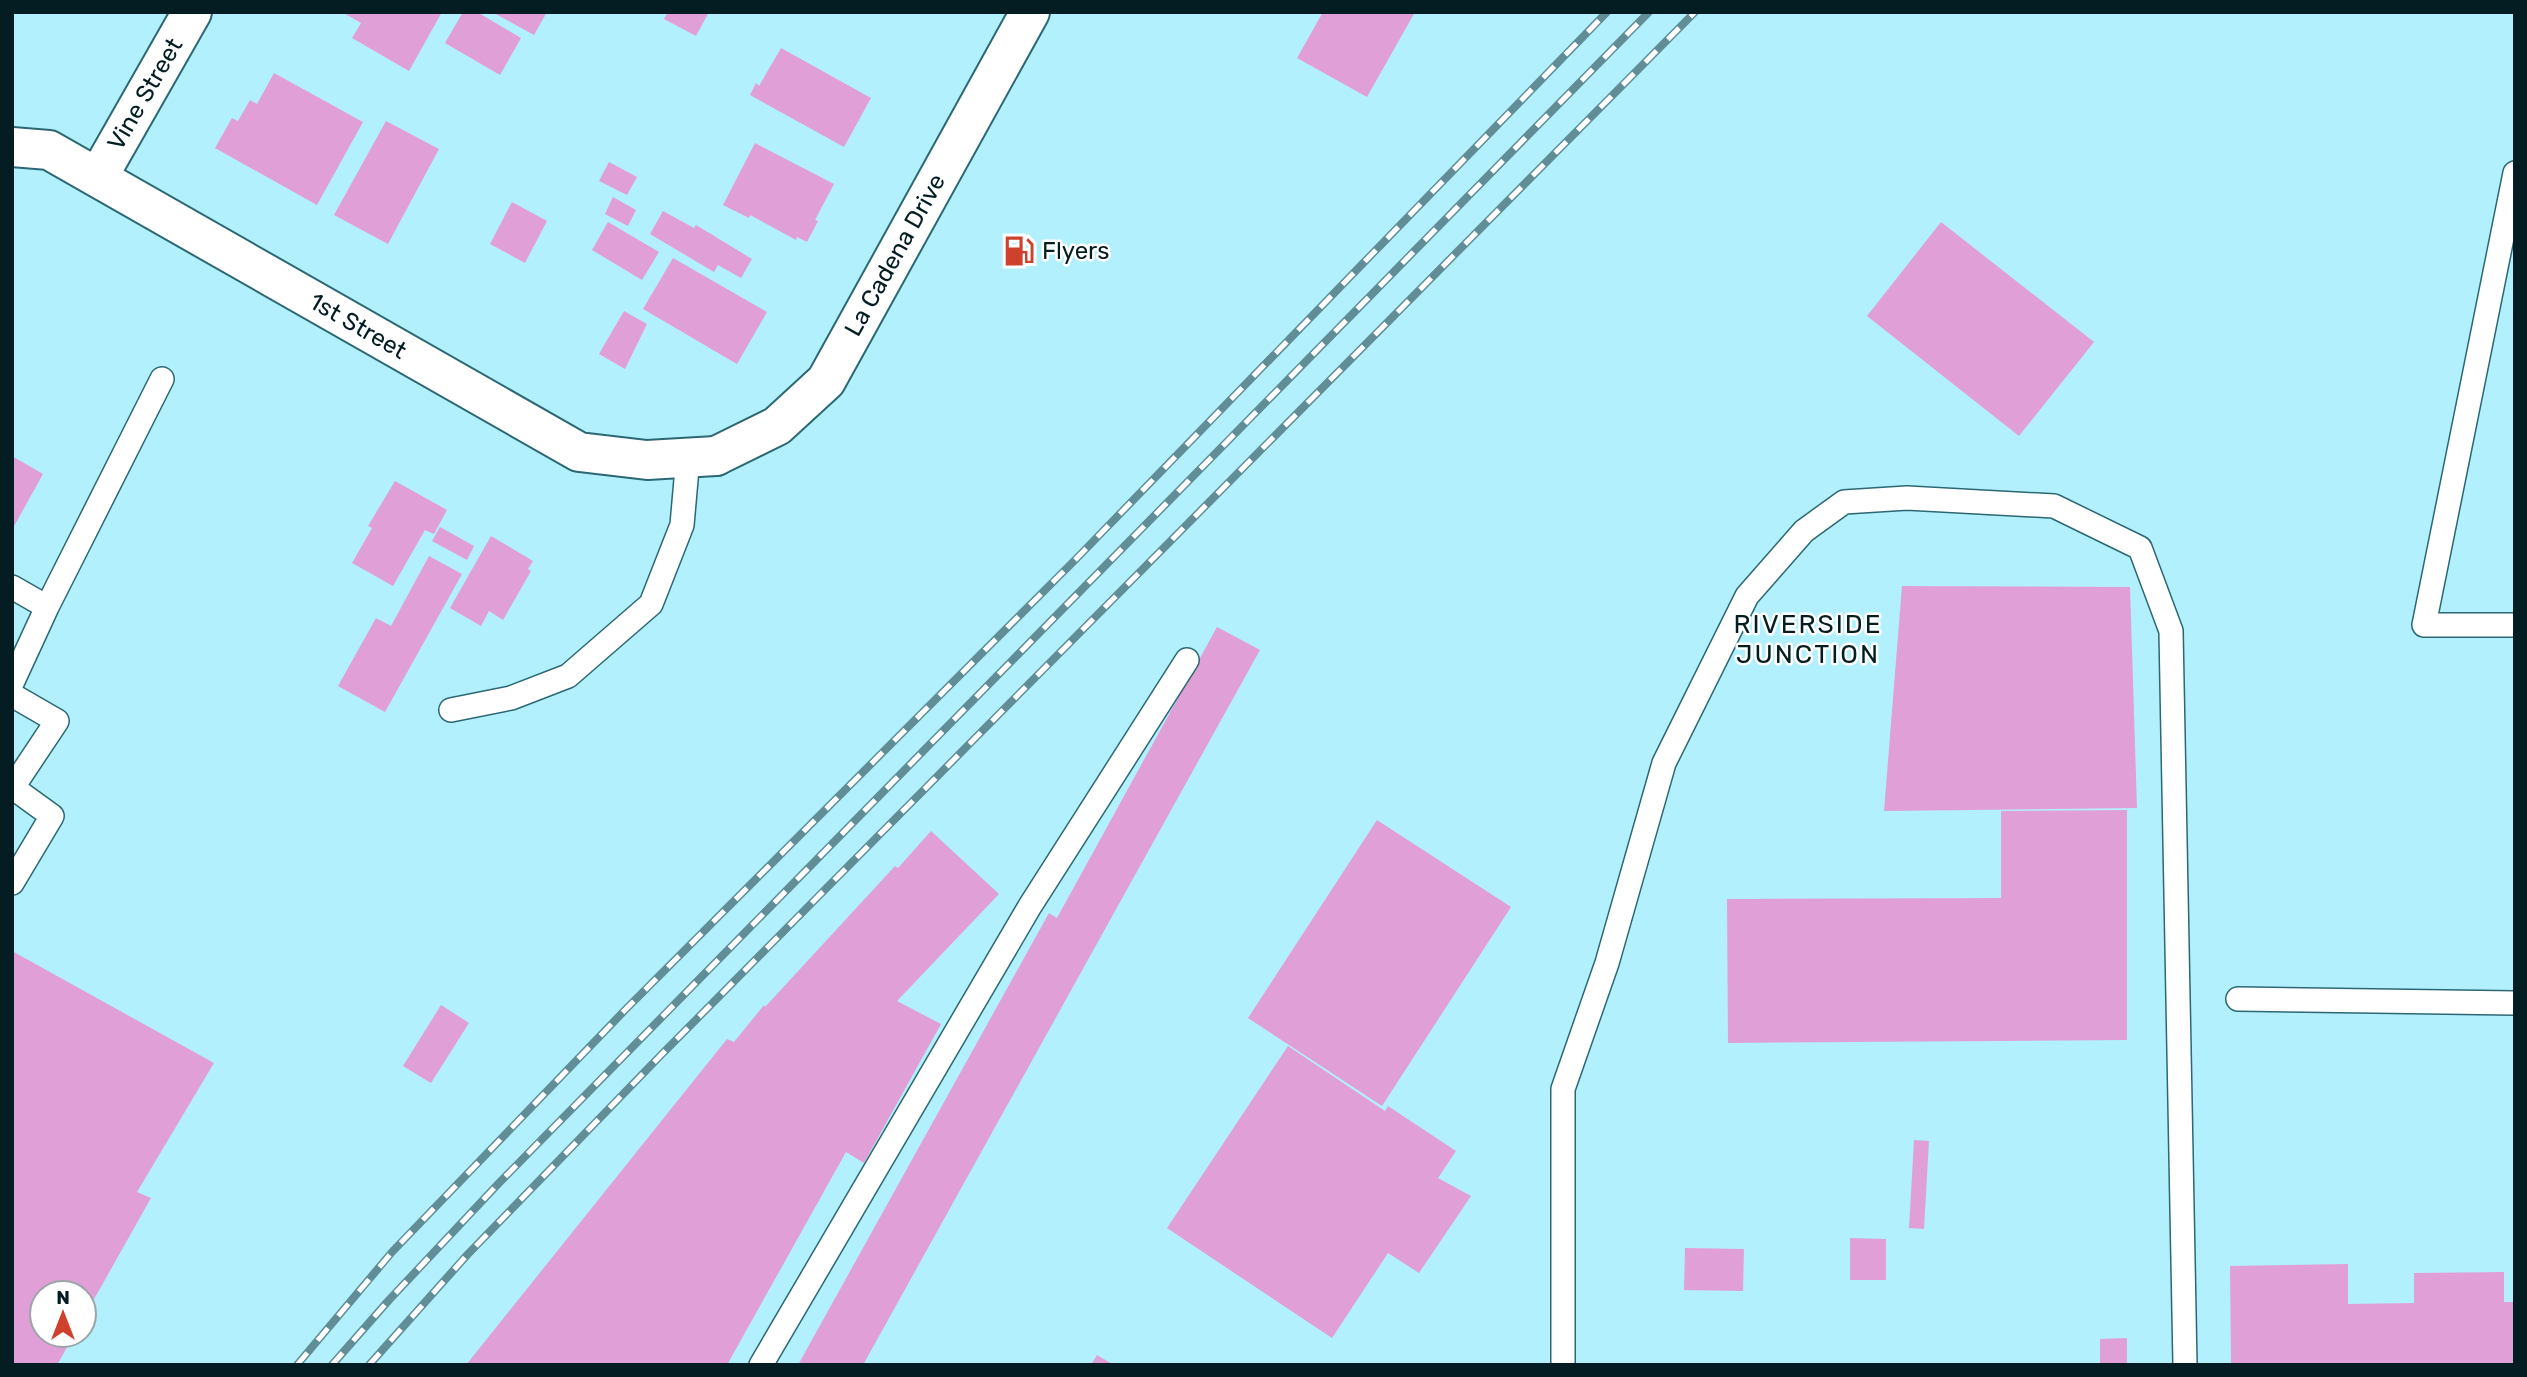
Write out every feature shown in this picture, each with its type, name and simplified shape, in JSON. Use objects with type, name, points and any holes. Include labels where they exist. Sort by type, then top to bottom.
[{"type":"street","name":"Vine Street","points":[[97,177],[192,12]]},
{"type":"street","name":"La Cadena Drive","points":[[702,457],[777,426],[826,381],[1030,12]]},
{"type":"street","name":"1st Street","points":[[12,148],[49,150],[579,452],[647,460],[702,457]]},
{"type":"lane","points":[[2515,173],[2424,625],[2515,625]]},
{"type":"lane","points":[[12,683],[47,607],[162,379]]},
{"type":"lane","points":[[452,710],[510,698],[568,676],[651,604],[682,526],[702,457]]},
{"type":"lane","points":[[1563,1365],[1563,1089],[1607,962],[1664,763],[1746,596],[1804,530],[1844,502],[1907,498],[2054,506],[2140,548],[2171,631],[2185,1365]]},
{"type":"lane","points":[[12,587],[47,607]]},
{"type":"lane","points":[[761,1365],[1030,906],[1187,660]]},
{"type":"lane","points":[[12,695],[57,721],[13,787],[52,816],[12,883]]},
{"type":"lane","points":[[2238,999],[2515,1003]]},
{"type":"building","points":[[342,12],[442,12],[409,71],[352,38],[361,23]]},
{"type":"building","points":[[463,12],[477,12],[521,38],[500,75],[445,43]]},
{"type":"building","points":[[492,12],[547,12],[534,35]]},
{"type":"building","points":[[668,12],[709,12],[696,36],[664,19]]},
{"type":"building","points":[[1323,12],[1415,12],[1367,97],[1297,58]]},
{"type":"building","points":[[781,48],[871,98],[844,147],[750,95],[756,83],[759,86]]},
{"type":"building","points":[[274,73],[363,122],[317,205],[215,148],[232,118],[238,121],[250,100],[257,104]]},
{"type":"building","points":[[386,121],[439,149],[388,244],[334,215]]},
{"type":"building","points":[[755,143],[834,184],[807,242],[797,237],[796,240],[750,215],[749,218],[723,205]]},
{"type":"building","points":[[609,162],[637,177],[627,195],[599,181]]},
{"type":"building","points":[[613,197],[636,210],[628,226],[605,214]]},
{"type":"building","points":[[512,202],[547,221],[525,263],[490,244]]},
{"type":"building","points":[[663,211],[694,228],[696,225],[752,259],[741,278],[718,265],[714,272],[650,234]]},
{"type":"building","points":[[608,222],[659,252],[642,280],[592,250]]},
{"type":"building","points":[[1941,222],[2094,342],[2019,436],[1867,316]]},
{"type":"building","points":[[673,258],[767,312],[737,364],[643,309]]},
{"type":"building","points":[[624,311],[647,324],[625,369],[599,354]]},
{"type":"building","points":[[12,456],[43,474],[12,530]]},
{"type":"building","points":[[395,481],[447,510],[434,534],[425,530],[393,586],[352,563],[372,528],[368,526]]},
{"type":"building","points":[[440,527],[474,546],[467,560],[432,541]]},
{"type":"building","points":[[491,536],[533,561],[528,569],[531,571],[503,620],[489,611],[481,626],[450,608]]},
{"type":"building","points":[[429,556],[462,574],[385,712],[338,686],[376,618],[391,626]]},
{"type":"building","points":[[1902,586],[2130,587],[2137,808],[1884,811]]},
{"type":"building","points":[[1217,627],[1260,650],[863,1365],[798,1365],[1049,913],[1057,918]]},
{"type":"building","points":[[2127,810],[2127,1040],[1728,1043],[1727,899],[2001,898],[2001,811]]},
{"type":"building","points":[[1377,820],[1511,907],[1382,1106],[1248,1018]]},
{"type":"building","points":[[931,831],[999,894],[897,1001],[941,1024],[864,1163],[846,1152],[727,1365],[466,1365],[727,1039],[734,1042],[764,1005],[765,1007],[895,866],[898,868]]},
{"type":"building","points":[[12,951],[214,1063],[137,1192],[151,1198],[98,1292],[98,1279],[28,1279],[28,1349],[66,1349],[57,1365],[12,1365]]},
{"type":"building","points":[[441,1005],[469,1023],[431,1083],[403,1066]]},
{"type":"building","points":[[1288,1046],[1385,1111],[1388,1106],[1456,1151],[1438,1178],[1471,1196],[1419,1273],[1388,1253],[1332,1338],[1167,1228]]},
{"type":"building","points":[[1914,1140],[1929,1141],[1924,1229],[1909,1228]]},
{"type":"building","points":[[1850,1238],[1886,1239],[1886,1280],[1850,1280]]},
{"type":"building","points":[[1685,1248],[1744,1249],[1743,1291],[1684,1290]]},
{"type":"building","points":[[2348,1264],[2348,1304],[2414,1303],[2414,1273],[2504,1272],[2504,1302],[2515,1302],[2515,1365],[2231,1365],[2230,1266]]},
{"type":"building","points":[[2127,1338],[2127,1365],[2100,1365],[2100,1339]]},
{"type":"building","points":[[1097,1355],[1114,1365],[1091,1365]]},
{"type":"railway","points":[[297,1365],[392,1252],[627,1008],[1076,559],[1607,12]]},
{"type":"railway","points":[[332,1365],[499,1183],[1649,12]]},
{"type":"railway","points":[[369,1365],[468,1254],[662,1054],[1695,12]]},
{"type":"place","name":"Flyers","points":[[1019,251]]},
{"type":"district","name":"RIVERSIDE JUNCTION","points":[[1808,639]]}]
